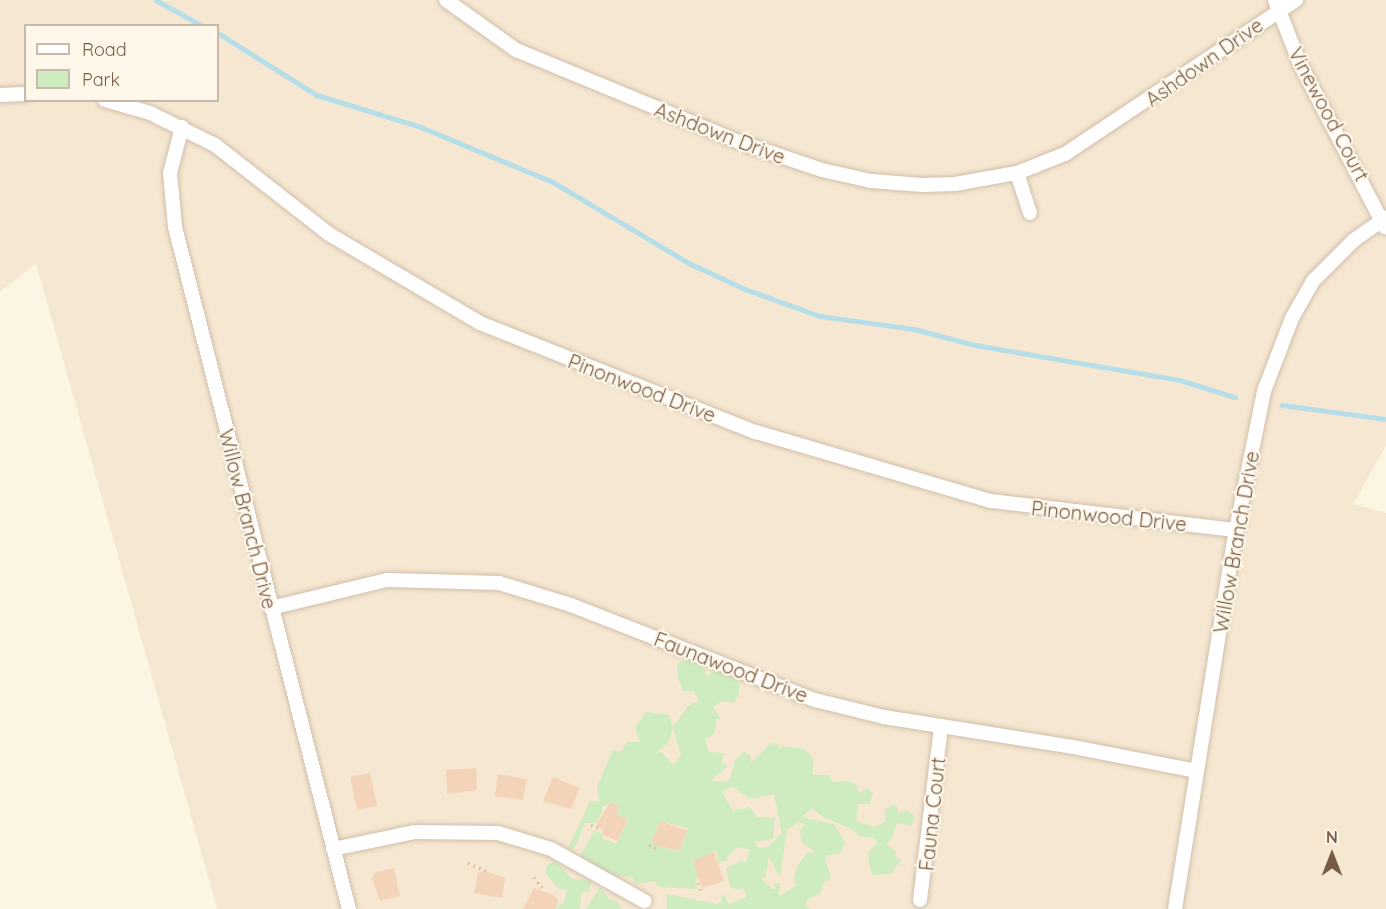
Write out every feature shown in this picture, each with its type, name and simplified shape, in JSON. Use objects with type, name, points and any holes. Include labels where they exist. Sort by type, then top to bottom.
[{"type":"street","name":"Ashdown Drive","points":[[446,0],[516,50],[564,72],[742,143],[822,170],[871,181],[923,185],[956,184],[1017,173],[1065,154],[1111,126],[1276,6],[1296,0]]},
{"type":"street","name":"Vinewood Court","points":[[1276,6],[1384,222]]},
{"type":"street","points":[[0,95],[24,94]]},
{"type":"street","name":"Pinonwood Drive","points":[[111,102],[182,127],[233,157],[329,234],[480,323],[756,432],[991,501],[1236,530]]},
{"type":"street","name":"Willow Branch Drive","points":[[182,127],[170,173],[175,227],[349,909]]},
{"type":"street","points":[[1017,173],[1030,213]]},
{"type":"street","name":"Willow Branch Drive","points":[[1175,909],[1236,530],[1264,391],[1292,318],[1323,270],[1384,222]]},
{"type":"street","name":"Faunawood Drive","points":[[271,608],[387,580],[499,584],[571,605],[815,700],[941,726],[1073,747],[1196,771]]},
{"type":"street","name":"Fauna Court","points":[[920,900],[941,726]]},
{"type":"street","points":[[333,849],[415,832],[498,832],[551,849],[644,901]]},
{"type":"path","points":[[591,825],[602,829]]},
{"type":"path","points":[[649,845],[659,849]]},
{"type":"path","points":[[468,863],[489,872]]},
{"type":"path","points":[[534,878],[544,890]]},
{"type":"path","points":[[698,883],[702,892]]},
{"type":"shaded area","points":[[0,0],[1386,0],[1386,446],[1353,504],[1386,513],[1386,909],[217,909],[36,263],[0,292]]},
{"type":"green space","points":[[688,657],[702,663],[707,677],[717,668],[733,675],[739,683],[739,695],[734,702],[721,702],[713,707],[721,719],[717,719],[714,734],[705,739],[709,752],[724,753],[722,763],[728,766],[711,781],[725,782],[730,778],[735,761],[744,751],[751,756],[750,763],[772,743],[778,744],[779,750],[782,746],[805,749],[813,759],[813,775],[828,775],[833,782],[849,781],[856,785],[859,793],[866,788],[873,793],[870,804],[858,804],[856,821],[874,827],[885,822],[885,810],[892,806],[897,806],[898,814],[907,810],[915,817],[911,826],[897,823],[892,838],[886,844],[897,852],[894,856],[901,860],[891,874],[873,875],[869,866],[868,853],[878,842],[874,838],[859,836],[854,830],[821,816],[812,808],[801,817],[834,824],[845,842],[840,853],[825,856],[831,879],[824,882],[820,893],[808,899],[805,904],[810,909],[667,909],[667,894],[716,904],[722,902],[720,897],[725,895],[728,904],[747,897],[743,887],[739,890],[730,887],[726,868],[742,860],[746,863],[750,850],[737,847],[727,857],[728,860],[718,863],[717,851],[694,861],[700,876],[695,882],[698,889],[660,887],[655,881],[635,884],[632,877],[612,875],[579,857],[595,830],[603,835],[603,839],[616,844],[628,820],[616,814],[610,802],[601,808],[604,810],[596,823],[585,823],[576,845],[570,852],[567,850],[590,802],[599,801],[597,787],[613,750],[620,752],[628,742],[640,742],[635,727],[646,712],[669,715],[673,727],[689,705],[699,701],[694,691],[683,691],[678,678],[677,664]],"holes":[[[673,728],[681,755],[674,765],[661,752],[656,753],[669,742]],[[732,786],[750,799],[774,794],[782,833],[767,848],[757,847],[755,842],[773,839],[775,818],[758,817],[749,807],[733,811],[722,792]],[[660,821],[688,828],[679,852],[652,844]],[[799,822],[805,824],[800,831],[802,842],[816,853],[807,853],[798,865],[794,878],[796,886],[779,897],[780,883],[774,883],[776,889],[772,889],[761,878],[765,878],[769,857],[780,877],[787,829]]]},
{"type":"green space","points":[[556,861],[572,879],[591,880],[589,891],[581,893],[580,909],[555,909],[564,902],[567,890],[559,889],[545,873],[547,865]]},
{"type":"green space","points":[[600,887],[610,900],[617,901],[622,909],[586,909]]},
{"type":"building","points":[[476,768],[477,790],[447,794],[446,770]]},
{"type":"building","points":[[370,773],[377,806],[357,810],[350,777]]},
{"type":"building","points":[[498,774],[527,779],[523,800],[495,796]]},
{"type":"building","points":[[553,777],[580,788],[571,809],[543,801]]},
{"type":"building","points":[[610,802],[620,807],[616,814],[628,820],[617,841],[602,834],[604,830],[596,826]]},
{"type":"building","points":[[660,821],[687,831],[679,851],[651,844]]},
{"type":"building","points":[[714,852],[724,881],[702,888],[693,861]]},
{"type":"building","points":[[394,868],[400,896],[380,901],[372,879],[374,873]]},
{"type":"building","points":[[485,871],[505,878],[502,898],[474,893],[478,873]]},
{"type":"building","points":[[534,888],[554,895],[559,901],[555,909],[523,909]]},
{"type":"waterway","points":[[156,0],[199,24]]},
{"type":"waterway","points":[[219,34],[317,95],[421,127],[553,182],[689,263],[745,289],[820,316],[914,329],[975,345],[1180,380],[1235,397]]},
{"type":"waterway","points":[[1282,405],[1386,419]]}]
